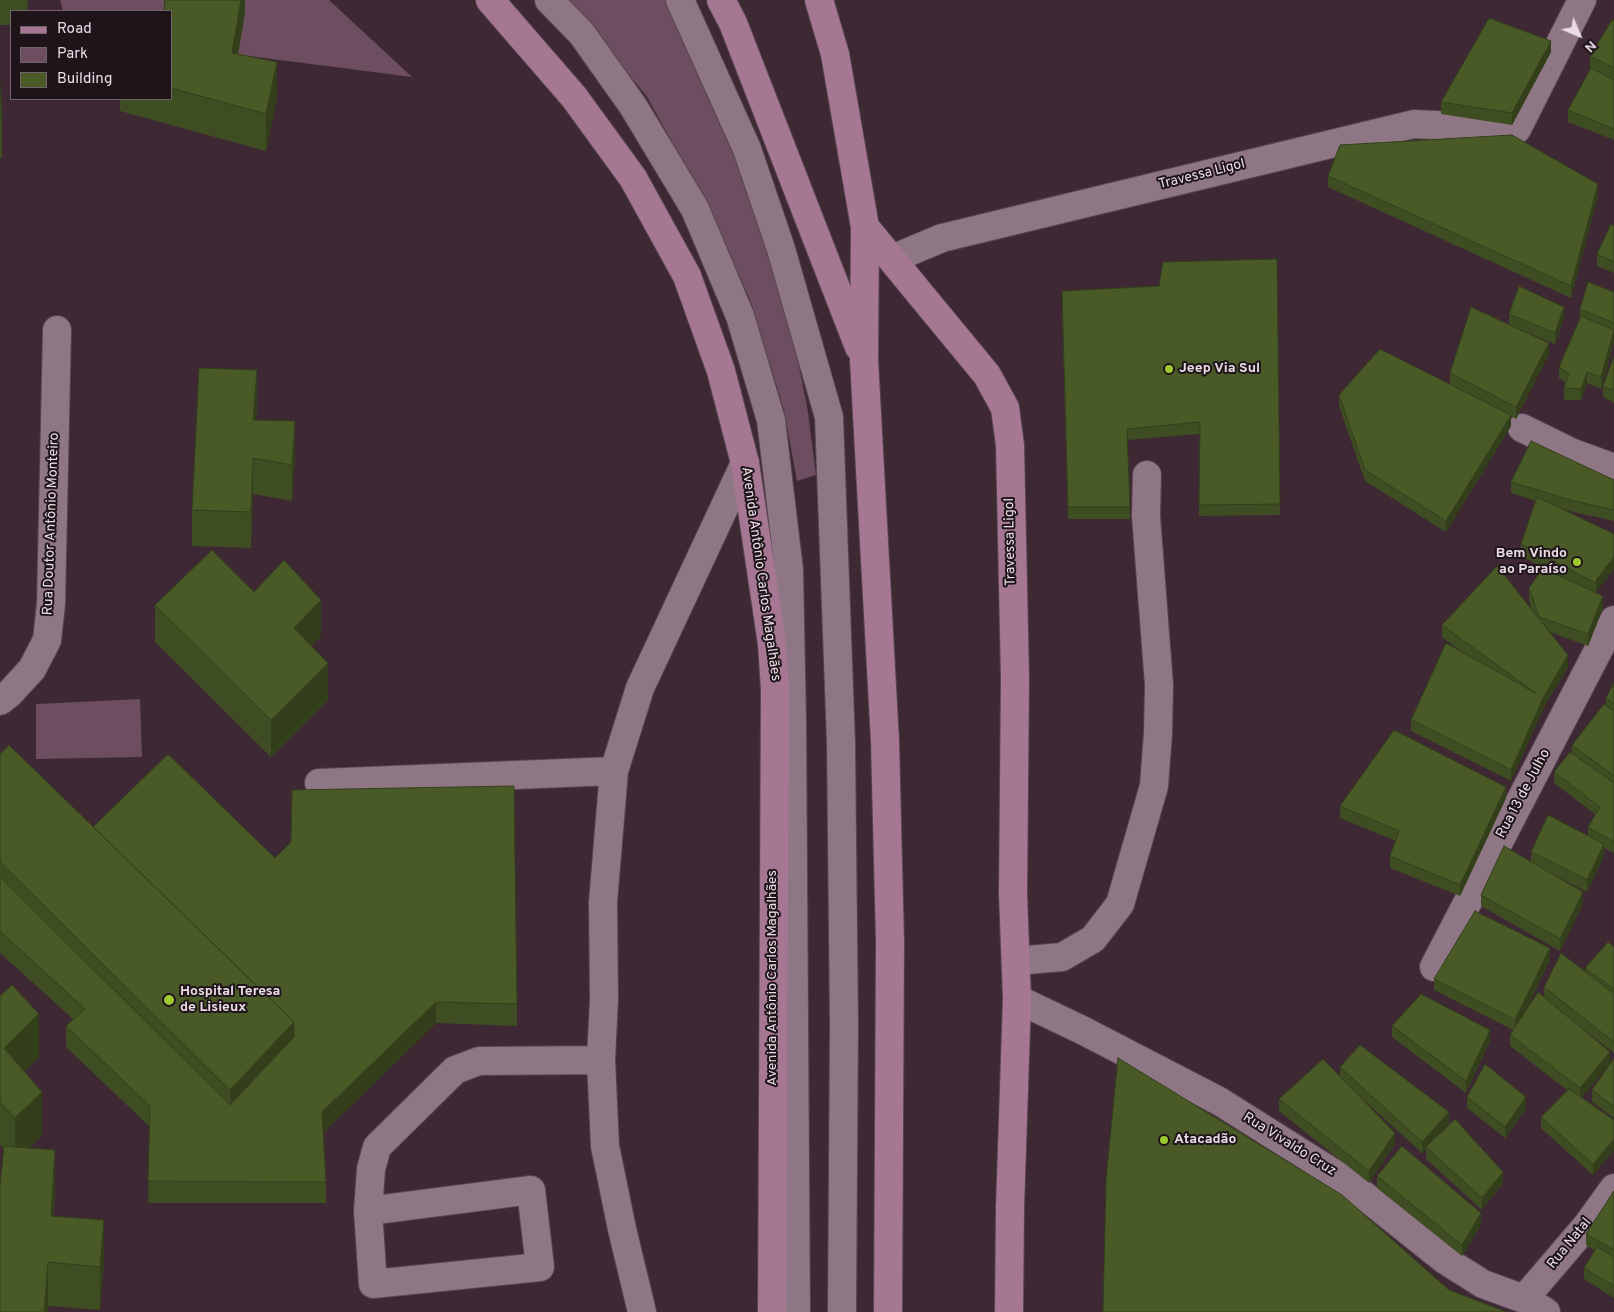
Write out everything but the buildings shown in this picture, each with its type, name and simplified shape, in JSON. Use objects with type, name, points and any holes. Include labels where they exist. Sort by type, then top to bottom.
[{"type":"main road","name":"Avenida Antônio Carlos Magalhães","points":[[490,0],[574,96],[633,178],[687,276],[721,371],[745,462],[772,644],[775,689],[772,1312]]},
{"type":"main road","points":[[721,0],[733,23],[864,360]]},
{"type":"main road","points":[[819,0],[835,54],[865,226],[864,360],[886,760],[890,942],[888,1312]]},
{"type":"main road","name":"Travessa Ligol","points":[[865,226],[987,375],[1005,408],[1010,445],[1012,624],[1015,679],[1013,894],[1016,961]]},
{"type":"main road","points":[[1009,1312],[1010,1207],[1017,999],[1016,961]]},
{"type":"street","points":[[549,0],[582,34],[633,106],[695,209],[740,316],[772,420],[789,570],[796,1312]]},
{"type":"street","points":[[680,0],[747,149],[781,249],[829,417],[841,743],[844,1025],[842,1312]]},
{"type":"street","name":"Travessa Ligol","points":[[892,259],[942,238],[1414,124],[1517,129],[1582,0]]},
{"type":"street","name":"Rua Doutor Antônio Monteiro","points":[[0,701],[32,669],[47,640],[52,604],[57,330]]},
{"type":"street","points":[[1522,428],[1573,453],[1614,468]]},
{"type":"street","points":[[642,1312],[605,1146],[601,1060],[604,999],[604,902],[614,771],[640,688],[745,462]]},
{"type":"street","points":[[1016,961],[1062,957],[1093,939],[1120,904],[1154,786],[1159,685],[1146,516],[1147,475]]},
{"type":"street","name":"Rua 13 de Julho","points":[[1434,967],[1614,620]]},
{"type":"street","points":[[319,783],[614,771]]},
{"type":"street","name":"Rua Vivaldo Cruz","points":[[1017,999],[1084,1031],[1219,1101],[1346,1181],[1445,1260],[1483,1284],[1535,1306]]},
{"type":"street","points":[[368,1211],[531,1190],[540,1267],[374,1284],[368,1211],[371,1169],[377,1147],[455,1070],[479,1062],[601,1060]]},
{"type":"street","name":"Rua Natal","points":[[1535,1306],[1588,1224],[1614,1188]]},
{"type":"green space","points":[[60,0],[329,0],[412,77],[172,46],[172,10],[63,10]]},
{"type":"green space","points":[[565,0],[667,0],[758,156],[808,412],[816,475],[797,481],[784,410],[750,300],[711,213],[646,95]]},
{"type":"green space","points":[[140,699],[142,757],[36,759],[36,704]]},
{"type":"place","name":"Jeep Via Sul","points":[[1169,369]]},
{"type":"place","name":"Bem Vindo ao Paraíso","points":[[1577,562]]},
{"type":"place","name":"Hospital Teresa de Lisieux","points":[[169,1000]]},
{"type":"place","name":"Atacadão","points":[[1164,1140]]}]
